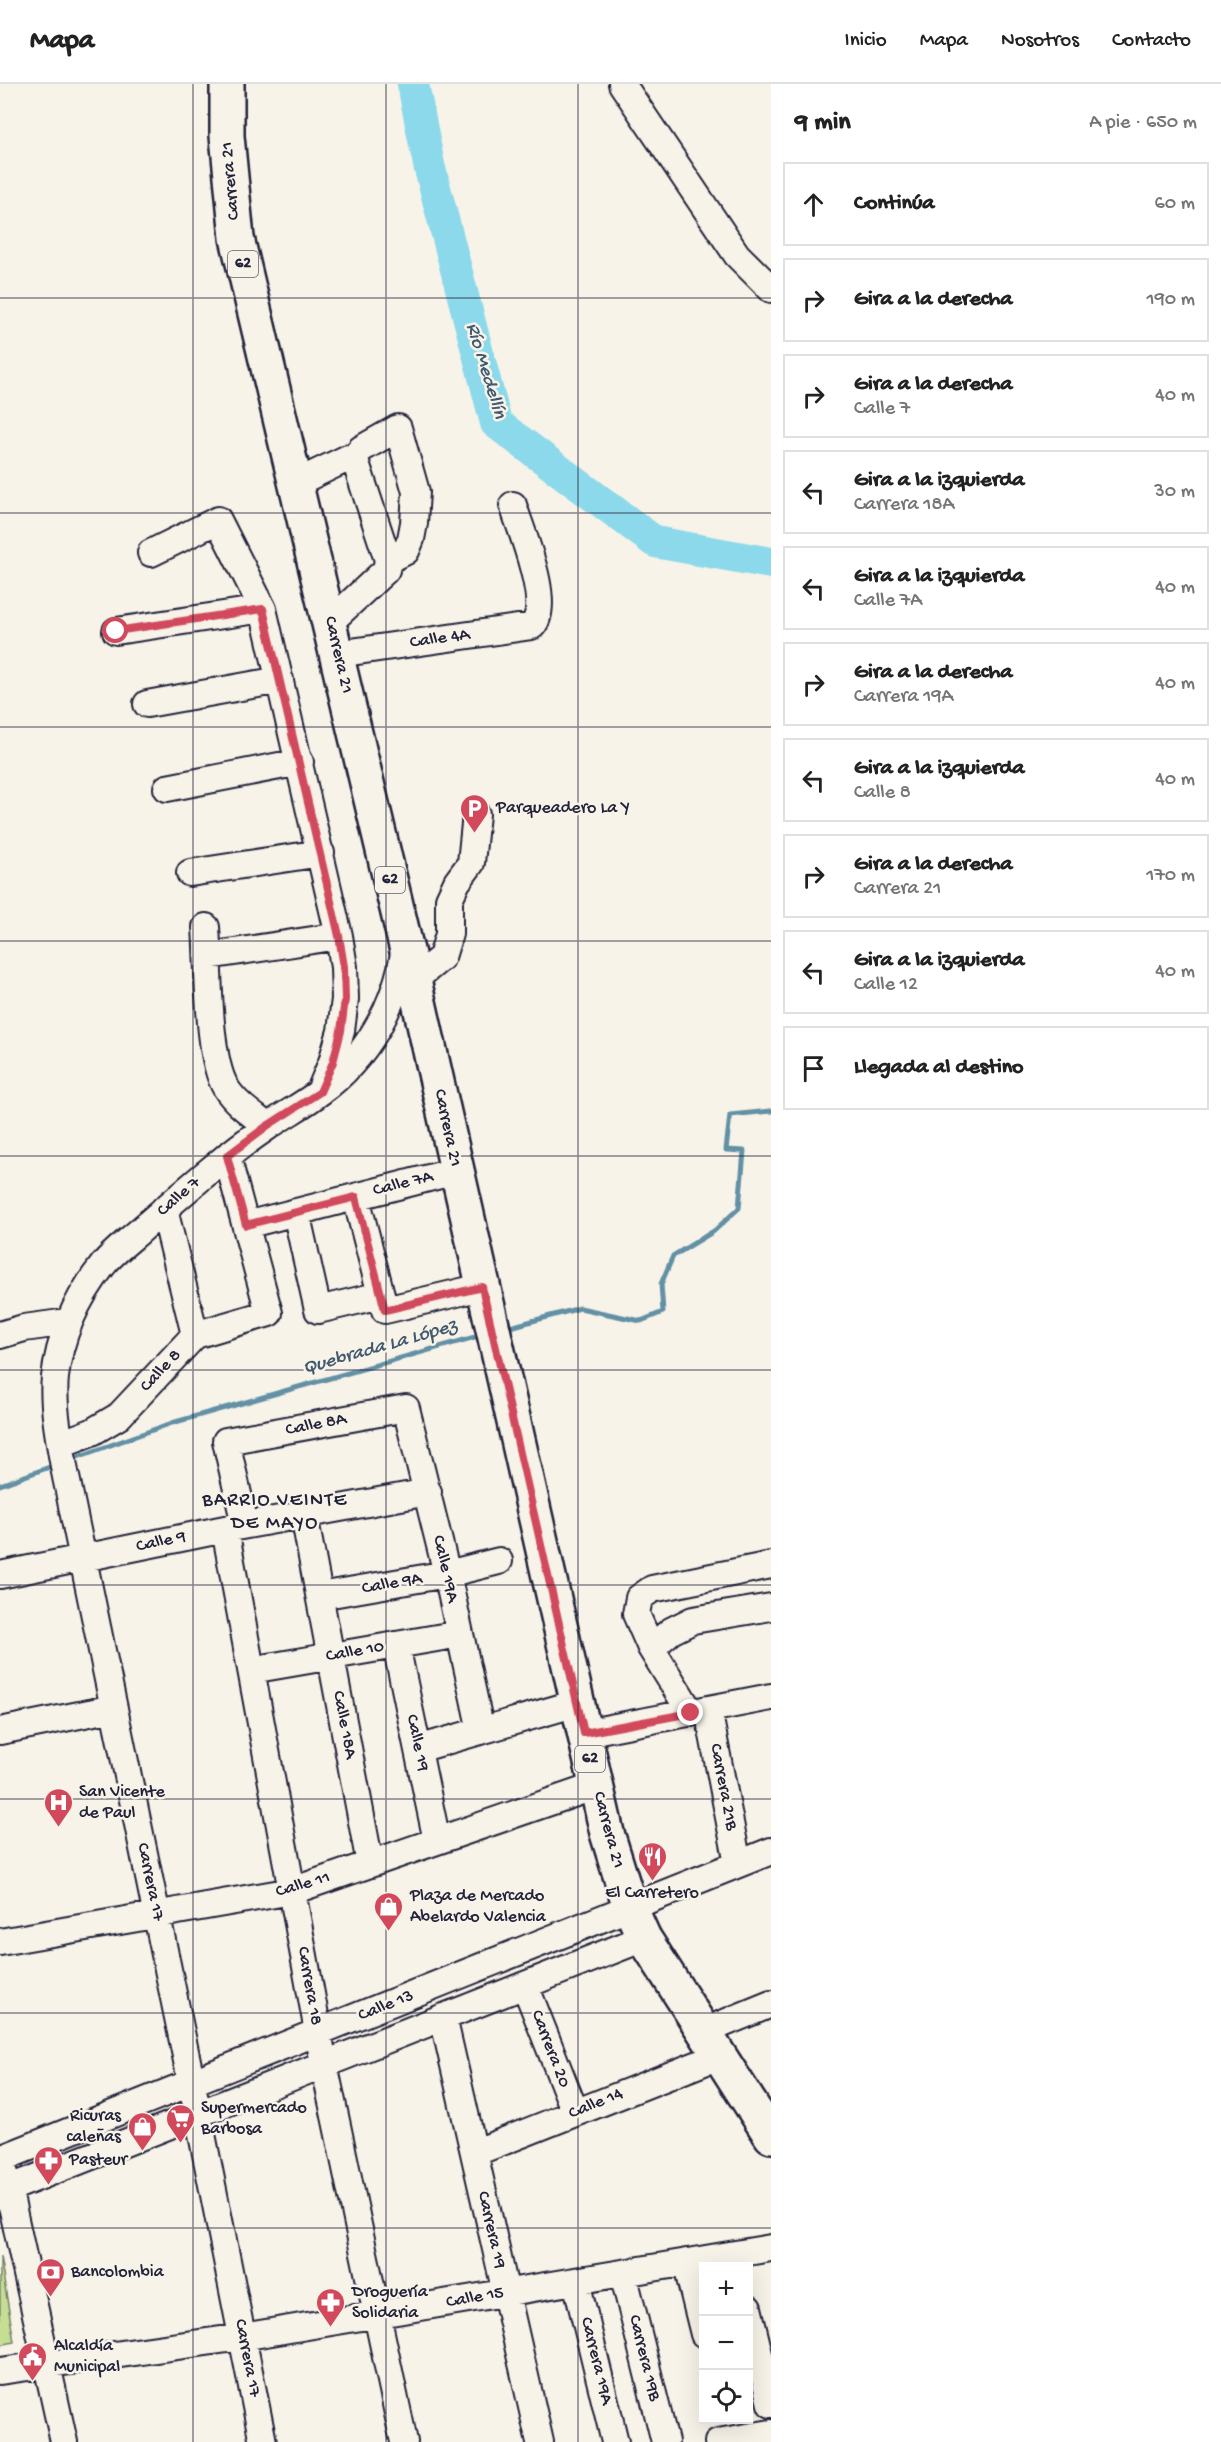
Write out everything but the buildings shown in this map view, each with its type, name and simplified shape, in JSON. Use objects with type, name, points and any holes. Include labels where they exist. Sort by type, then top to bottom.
[{"type":"main road","name":"Carrera 21","points":[[227,84],[226,136],[237,238],[414,980],[607,1833],[630,1907],[644,1938],[771,2136]]},
{"type":"street","points":[[622,84],[737,255],[771,289]]},
{"type":"street","points":[[353,459],[361,449],[398,428],[416,492],[414,523],[406,551],[388,560]]},
{"type":"street","points":[[296,483],[348,458],[353,459]]},
{"type":"street","points":[[330,622],[386,570],[388,560],[353,459]]},
{"type":"street","name":"Calle 4A","points":[[337,654],[532,626],[538,616],[538,582],[513,505]]},
{"type":"street","points":[[151,553],[218,520],[263,609],[321,853],[344,967],[345,999],[341,1031],[333,1062],[320,1092]]},
{"type":"street","points":[[116,631],[263,609]]},
{"type":"street","points":[[147,704],[280,680]]},
{"type":"street","points":[[167,788],[300,762]]},
{"type":"street","points":[[414,980],[442,957],[450,934],[449,899],[457,882],[471,863],[476,814]]},
{"type":"street","points":[[190,873],[321,853]]},
{"type":"street","points":[[206,927],[215,1060],[227,1089],[246,1110],[267,1126]]},
{"type":"street","points":[[208,956],[339,936]]},
{"type":"street","name":"Calle 7","points":[[68,1322],[75,1307],[104,1263],[227,1156],[267,1126],[320,1092],[359,1055],[379,1026],[393,997],[405,946]]},
{"type":"street","points":[[227,1156],[246,1225]]},
{"type":"street","name":"Calle 7A","points":[[246,1225],[456,1171]]},
{"type":"street","points":[[356,1197],[383,1302]]},
{"type":"street","points":[[164,1209],[195,1335]]},
{"type":"street","points":[[296,1212],[318,1310],[482,1287]]},
{"type":"street","name":"Calle 8","points":[[62,1456],[92,1432],[119,1416],[195,1335],[269,1313],[246,1225]]},
{"type":"street","points":[[0,1335],[24,1328],[68,1322]]},
{"type":"street","name":"Carrera 17","points":[[68,1322],[55,1379],[62,1456],[192,2083],[263,2442]]},
{"type":"street","name":"Calle 8A","points":[[226,1441],[406,1408]]},
{"type":"street","name":"Calle 19A","points":[[406,1408],[428,1492],[481,1731]]},
{"type":"street","name":"Carrera 18","points":[[226,1441],[251,1670],[324,2064],[404,2442]]},
{"type":"street","name":"Calle 9","points":[[0,1575],[235,1527],[428,1492]]},
{"type":"street","name":"Calle 18A","points":[[304,1515],[370,1864]]},
{"type":"street","name":"Calle 9A","points":[[320,1596],[447,1574],[499,1561]]},
{"type":"street","points":[[699,1711],[651,1648],[636,1614],[639,1598],[652,1589],[771,1565]]},
{"type":"street","points":[[651,1648],[671,1631],[693,1620],[771,1607]]},
{"type":"street","name":"Calle 10","points":[[251,1670],[460,1634]]},
{"type":"street","name":"Calle 19","points":[[396,1645],[438,1841]]},
{"type":"street","points":[[418,1749],[481,1731],[580,1718],[699,1711],[771,1697]]},
{"type":"street","points":[[0,1731],[114,1708]]},
{"type":"street","name":"Carrera 21B","points":[[699,1711],[738,1864]]},
{"type":"street","name":"Calle 11","points":[[0,1942],[292,1891],[596,1786]]},
{"type":"street","name":"Calle 13","points":[[0,2157],[318,2033],[771,1851]]},
{"type":"street","name":"Calle 13","points":[[8,2189],[644,1938]]},
{"type":"street","name":"Carrera 20","points":[[525,1985],[575,2112]]},
{"type":"street","name":"Calle 14","points":[[474,2153],[575,2112],[712,2043],[771,2004]]},
{"type":"street","name":"Carrera 19","points":[[442,2017],[540,2442]]},
{"type":"street","points":[[0,2157],[64,2442]]},
{"type":"street","name":"Calle 15","points":[[0,2371],[242,2337],[686,2262],[737,2260],[771,2248]]},
{"type":"street","points":[[686,2262],[700,2316]]},
{"type":"street","name":"Carrera 19B","points":[[623,2273],[665,2442]]},
{"type":"street","name":"Carrera 19A","points":[[576,2281],[615,2442]]},
{"type":"street","points":[[750,2316],[771,2404]]},
{"type":"street","points":[[726,2436],[771,2433]]},
{"type":"green space","points":[[0,2256],[14,2342],[0,2345]]},
{"type":"waterway","name":"Río Medellín","points":[[413,84],[429,165],[496,423],[655,542],[771,563]]},
{"type":"waterway","name":"Quebrada La López","points":[[503,1329],[580,1308],[641,1321],[663,1312],[661,1284],[673,1256],[714,1231],[739,1208],[744,1151],[726,1150],[730,1115],[771,1111]]},
{"type":"waterway","name":"Quebrada La López","points":[[69,1460],[172,1423],[482,1335]]},
{"type":"waterway","name":"Quebrada La López","points":[[0,1485],[58,1464]]},
{"type":"place","name":"Parqueadero La Y","points":[[475,834]]},
{"type":"place","name":"San Vicente de Paul","points":[[58,1828]]},
{"type":"place","name":"El Carretero","points":[[652,1882]]},
{"type":"place","name":"Plaza de Mercado Abelardo Valencia","points":[[389,1932]]},
{"type":"place","name":"Supermercado Barbosa","points":[[180,2144]]},
{"type":"place","name":"Ricuras caleñas","points":[[142,2152]]},
{"type":"place","name":"Pasteur","points":[[48,2186]]},
{"type":"place","name":"Bancolombia","points":[[50,2298]]},
{"type":"place","name":"Droguería Solidaria","points":[[331,2328]]},
{"type":"place","name":"Alcaldía Municipal","points":[[33,2382]]},
{"type":"district","name":"BARRIO VEINTE DE MAYO","points":[[275,1512]]},
{"type":"route","points":[[116,631],[263,609],[321,853],[344,967],[345,999],[341,1031],[333,1062],[320,1092],[267,1126],[227,1156],[246,1225],[356,1197],[385,1310],[482,1287],[584,1733],[691,1713]]}]
